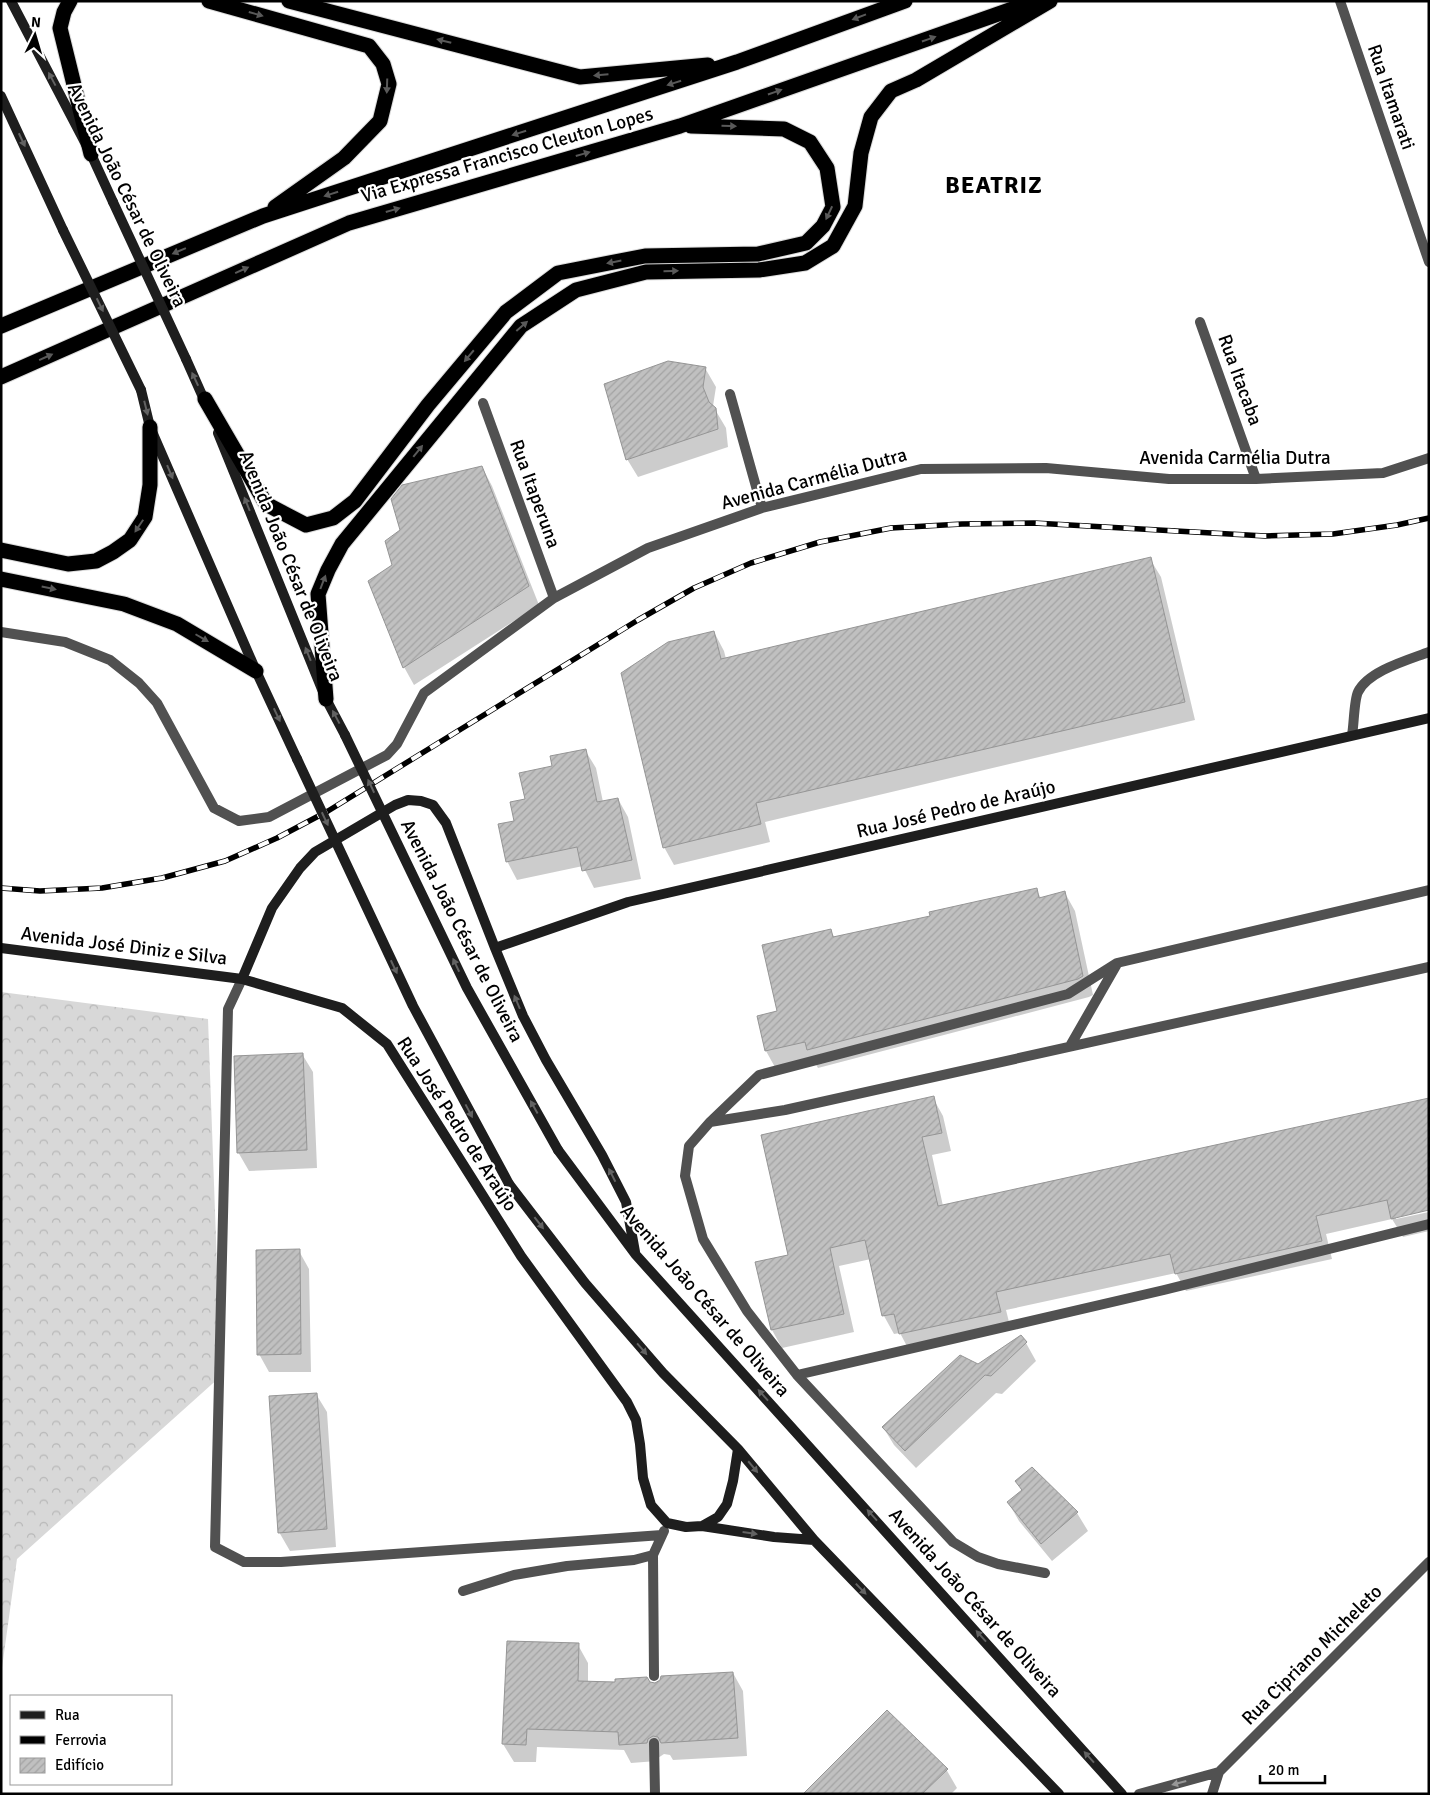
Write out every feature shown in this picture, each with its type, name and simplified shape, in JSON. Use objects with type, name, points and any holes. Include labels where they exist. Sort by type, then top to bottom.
[{"type":"highway","points":[[70,1],[64,12],[60,28],[90,154]]},
{"type":"highway","points":[[209,1],[369,46],[383,64],[389,84],[380,121],[344,158],[263,216]]},
{"type":"highway","name":"Via Expressa Francisco Cleuton Lopes","points":[[1,326],[263,216],[737,62],[905,1]]},
{"type":"highway","name":"Via Expressa Francisco Cleuton Lopes","points":[[1,376],[348,223],[680,126],[1035,1]]},
{"type":"highway","points":[[326,699],[318,594],[328,570],[342,544],[520,326],[576,290],[637,274],[646,272],[768,268],[805,263],[833,246],[855,206],[861,153],[871,117],[891,91],[916,80],[1050,1]]},
{"type":"highway","points":[[296,2],[580,77],[737,62]]},
{"type":"highway","points":[[205,399],[266,504],[306,525],[333,518],[355,501],[428,405],[506,312],[558,273],[645,256],[758,254],[806,244],[823,226],[833,207],[827,168],[810,142],[784,129],[680,126]]},
{"type":"highway","points":[[1,550],[68,564],[96,561],[130,540],[145,517],[150,485],[150,427]]},
{"type":"highway","points":[[1,579],[124,604],[177,624],[256,671]]},
{"type":"main road","name":"Avenida João César de Oliveira","points":[[11,1],[90,154],[205,399],[326,699],[467,988],[558,1150],[636,1255],[1122,1794]]},
{"type":"main road","points":[[1,96],[63,230],[141,390],[150,427],[256,671],[413,1006],[509,1184],[586,1283],[657,1366],[738,1448],[814,1540],[1059,1794]]},
{"type":"main road","name":"Rua José Pedro de Araújo","points":[[494,948],[628,902],[1429,718]]},
{"type":"main road","points":[[242,979],[272,908],[300,868],[316,852],[395,805],[408,800],[433,804],[446,823],[494,948],[523,1016],[546,1060],[602,1155],[626,1202],[636,1255]]},
{"type":"main road","name":"Avenida José Diniz e Silva","points":[[1,948],[242,979]]},
{"type":"main road","name":"Rua José Pedro de Araújo","points":[[242,979],[342,1008],[387,1044],[522,1256],[627,1402],[636,1420],[643,1478],[651,1505],[668,1523]]},
{"type":"main road","points":[[702,1526],[718,1517],[727,1504],[738,1448]]},
{"type":"main road","points":[[668,1523],[686,1527],[702,1526],[765,1536],[814,1540]]},
{"type":"street","name":"Rua Itamarati","points":[[1340,1],[1429,262]]},
{"type":"street","name":"Rua Itacaba","points":[[1200,322],[1256,479]]},
{"type":"street","points":[[730,394],[762,508]]},
{"type":"street","name":"Rua Itaperuna","points":[[483,402],[554,598]]},
{"type":"street","name":"Avenida Carmélia Dutra","points":[[1,632],[65,642],[110,660],[139,683],[157,703],[214,808],[239,821],[270,817],[387,755],[397,744],[424,693],[554,598],[648,548],[762,508],[921,469],[1046,468],[1169,478],[1256,479],[1383,473],[1429,458]]},
{"type":"street","points":[[1352,735],[1358,692],[1368,680],[1380,672],[1429,652]]},
{"type":"street","points":[[1045,1573],[998,1564],[978,1557],[953,1542],[797,1375],[747,1311],[703,1239],[686,1176],[690,1146],[710,1122],[758,1075],[1068,994],[1117,963],[1429,890]]},
{"type":"street","points":[[1070,1046],[1117,963]]},
{"type":"street","points":[[710,1122],[785,1110],[1429,967]]},
{"type":"street","points":[[242,979],[228,1009],[215,1547],[244,1562],[281,1562],[662,1535]]},
{"type":"street","points":[[797,1375],[1164,1290],[1429,1224]]},
{"type":"street","points":[[654,1676],[653,1555],[668,1523]]},
{"type":"street","points":[[463,1591],[514,1575],[566,1566],[634,1560],[653,1555]]},
{"type":"street","name":"Rua Cipriano Micheleto","points":[[1212,1794],[1219,1772],[1429,1562]]},
{"type":"street","points":[[654,1743],[655,1794]]},
{"type":"street","name":"Rua Cipriano Micheleto","points":[[1139,1794],[1219,1772]]},
{"type":"green space","points":[[1,992],[208,1019],[221,1376],[17,1559],[1,1675]]},
{"type":"building","points":[[668,361],[706,367],[703,387],[709,402],[716,408],[718,429],[626,460],[604,384]]},
{"type":"building","points":[[482,466],[529,586],[403,668],[368,581],[392,565],[385,541],[400,530],[391,499],[402,485]]},
{"type":"building","points":[[1151,557],[1185,702],[756,803],[761,824],[663,848],[621,673],[668,642],[714,631],[721,659]]},
{"type":"building","points":[[586,749],[597,802],[618,798],[632,860],[582,871],[577,847],[506,862],[498,824],[514,821],[510,802],[525,799],[519,773],[552,766],[550,756]]},
{"type":"building","points":[[1037,888],[1039,898],[1065,891],[1083,976],[1078,979],[807,1050],[805,1042],[765,1051],[757,1016],[777,1011],[762,945],[831,929],[833,937],[930,916],[929,912]]},
{"type":"building","points":[[303,1053],[307,1150],[237,1153],[234,1056]]},
{"type":"building","points":[[934,1096],[942,1133],[922,1137],[938,1206],[1429,1098],[1429,1210],[1391,1219],[1387,1200],[1316,1216],[1322,1241],[1175,1274],[1170,1254],[996,1292],[1001,1312],[899,1334],[894,1314],[882,1316],[865,1240],[830,1248],[844,1314],[771,1330],[755,1262],[788,1255],[761,1135]]},
{"type":"building","points":[[300,1249],[301,1354],[257,1355],[256,1250]]},
{"type":"building","points":[[1021,1335],[1027,1342],[991,1376],[985,1375],[905,1451],[882,1427],[960,1355],[978,1364]]},
{"type":"building","points":[[317,1393],[327,1529],[278,1533],[269,1396]]},
{"type":"building","points":[[1032,1467],[1078,1512],[1041,1544],[1007,1502],[1022,1490],[1015,1481]]},
{"type":"building","points":[[507,1641],[579,1643],[578,1681],[615,1682],[615,1679],[647,1677],[650,1682],[655,1683],[660,1680],[661,1676],[733,1672],[738,1738],[661,1743],[658,1737],[653,1736],[648,1739],[647,1743],[619,1745],[618,1732],[527,1729],[526,1745],[502,1744]]},
{"type":"building","points":[[887,1710],[948,1769],[922,1794],[803,1794]]},
{"type":"railway","points":[[1,888],[40,891],[102,888],[162,878],[225,861],[277,838],[328,811],[638,620],[694,588],[751,563],[820,542],[891,528],[962,524],[1034,523],[1265,536],[1333,534],[1397,525],[1429,518]]},
{"type":"district","name":"BEATRIZ","points":[[994,185]]}]
